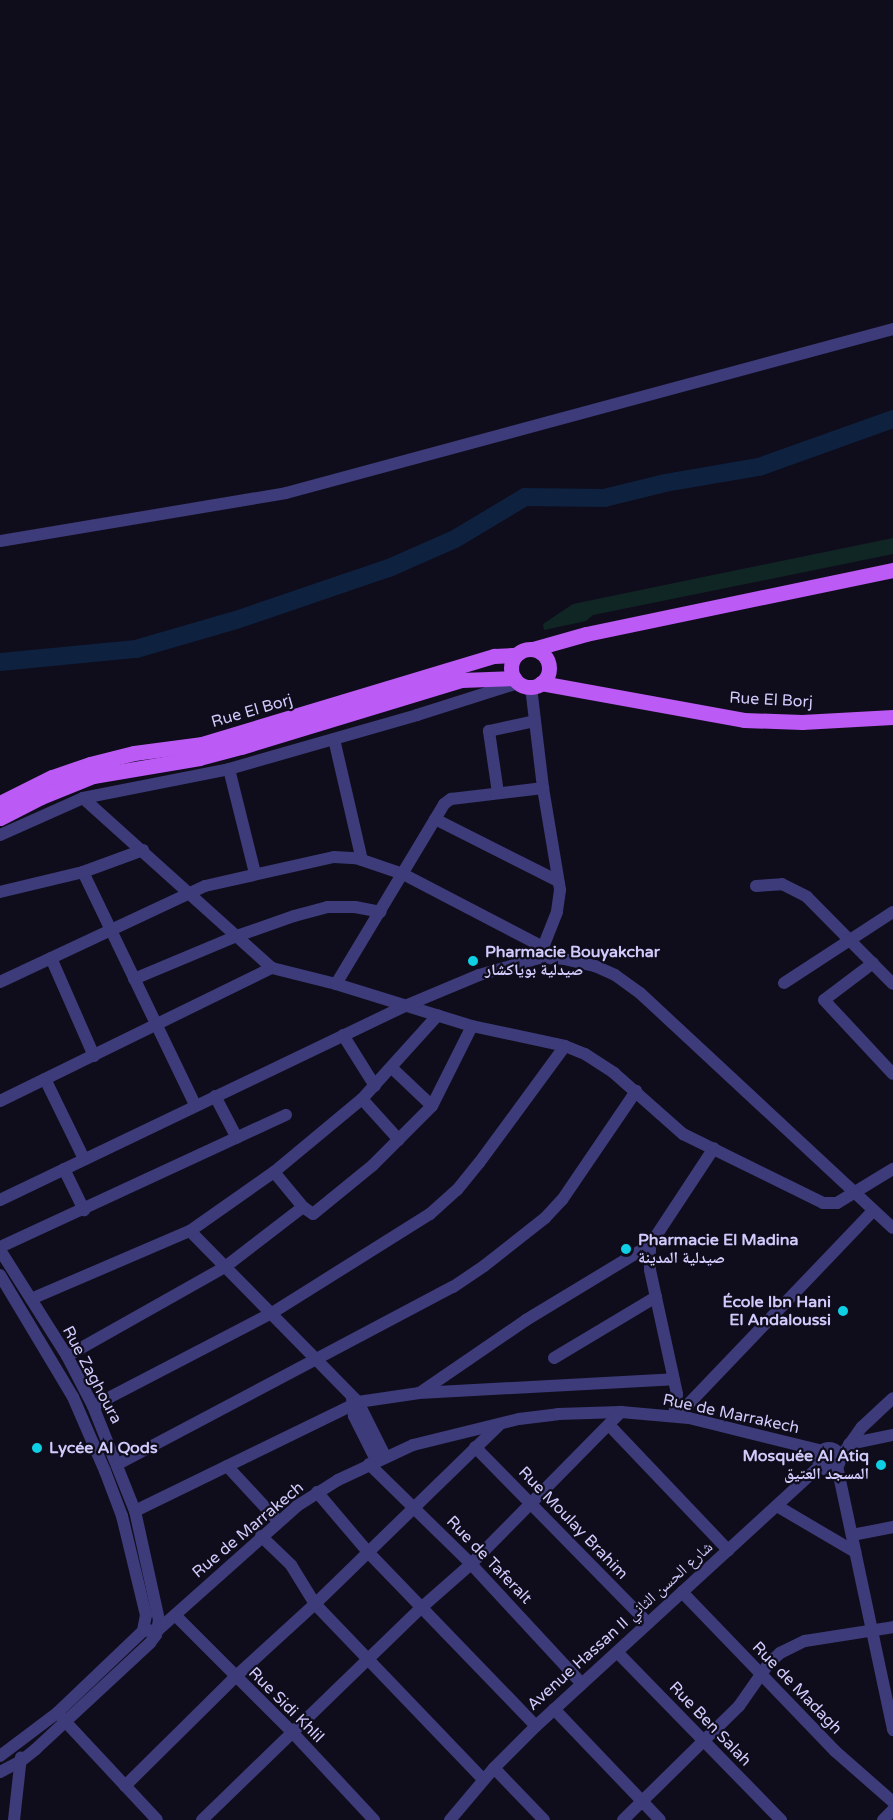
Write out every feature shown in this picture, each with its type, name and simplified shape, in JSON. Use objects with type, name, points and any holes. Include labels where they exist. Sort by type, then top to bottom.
[{"type":"main road","points":[[533,649],[544,655],[549,667],[526,683],[511,666],[516,655],[533,649],[586,634],[893,570]]},
{"type":"main road","name":"Rue El Borj","points":[[0,803],[52,777],[90,764],[134,753],[202,744],[494,656],[516,655]]},
{"type":"main road","name":"Rue El Borj","points":[[0,818],[49,793],[93,776],[133,767],[199,758],[461,680],[526,683],[744,720],[802,722],[893,717]]},
{"type":"street","points":[[0,541],[286,493],[893,329]]},
{"type":"street","points":[[0,835],[83,798],[229,769],[526,683],[535,721],[560,902],[541,953]]},
{"type":"street","points":[[498,794],[489,731],[535,721]]},
{"type":"street","points":[[334,739],[362,860]]},
{"type":"street","points":[[229,769],[255,873]]},
{"type":"street","points":[[336,984],[444,804],[451,799],[543,788]]},
{"type":"street","points":[[83,798],[272,968],[336,984],[472,1026],[565,1046],[601,1063],[636,1091],[674,1128],[823,1203],[837,1203],[893,1169]]},
{"type":"street","points":[[435,819],[558,881]]},
{"type":"street","points":[[0,892],[83,872],[143,850]]},
{"type":"street","points":[[0,982],[190,892],[255,873],[334,857],[362,860],[403,874],[541,953],[595,966],[615,975],[640,993],[873,1211],[890,1222]]},
{"type":"street","points":[[83,872],[195,1105]]},
{"type":"street","points":[[756,886],[782,884],[796,889],[850,939],[893,984]]},
{"type":"street","points":[[134,979],[237,936],[327,907],[355,907],[381,912]]},
{"type":"street","points":[[784,983],[893,912]]},
{"type":"street","points":[[0,1200],[405,1006],[479,975],[541,953]]},
{"type":"street","points":[[51,958],[94,1056]]},
{"type":"street","points":[[873,963],[824,1000],[893,1074]]},
{"type":"street","points":[[0,1101],[272,968]]},
{"type":"street","points":[[31,1299],[190,1232],[274,1172],[362,1099],[438,1015]]},
{"type":"street","points":[[274,1172],[303,1207],[313,1214],[399,1140],[432,1106],[472,1026]]},
{"type":"street","points":[[343,1035],[375,1086]]},
{"type":"street","points":[[93,1406],[272,1312],[430,1214],[457,1190],[565,1046]]},
{"type":"street","points":[[392,1068],[432,1106]]},
{"type":"street","points":[[45,1079],[84,1159]]},
{"type":"street","points":[[118,1464],[453,1287],[484,1266],[545,1218],[586,1166],[636,1091]]},
{"type":"street","points":[[215,1096],[237,1138]]},
{"type":"street","points":[[362,1099],[399,1140]]},
{"type":"street","points":[[0,1249],[286,1115]]},
{"type":"street","points":[[419,1393],[526,1320],[650,1245],[714,1148]]},
{"type":"street","points":[[64,1169],[84,1210]]},
{"type":"street","points":[[67,1356],[225,1267],[303,1207]]},
{"type":"street","points":[[675,1416],[873,1211]]},
{"type":"street","points":[[190,1232],[318,1359],[354,1401],[376,1460]]},
{"type":"street","points":[[650,1245],[650,1270],[674,1379],[677,1403],[675,1416]]},
{"type":"street","name":"Rue Zaghoura","points":[[0,1249],[67,1356],[93,1406],[118,1464],[135,1511],[157,1604],[158,1630]]},
{"type":"street","name":"Rue Zaghoura","points":[[0,1275],[73,1397],[105,1471],[122,1516],[146,1615],[143,1631]]},
{"type":"street","points":[[554,1358],[656,1297]]},
{"type":"street","points":[[135,1511],[354,1401],[419,1393],[674,1379]]},
{"type":"street","points":[[862,1427],[825,1450],[819,1458],[820,1466],[827,1470],[839,1462],[862,1427],[893,1398]]},
{"type":"street","points":[[202,1820],[421,1608],[471,1564],[621,1412]]},
{"type":"street","name":"Rue de Marrakech","points":[[0,1772],[21,1761],[66,1723],[150,1643],[158,1630],[278,1521],[317,1492],[376,1460],[441,1436],[500,1423],[558,1414],[621,1412],[675,1416],[825,1450]]},
{"type":"street","points":[[125,1786],[235,1677],[315,1604],[500,1423]]},
{"type":"street","points":[[609,1425],[728,1550]]},
{"type":"street","points":[[849,1444],[893,1435]]},
{"type":"street","name":"Rue Moulay Brahim","points":[[475,1447],[648,1623]]},
{"type":"street","points":[[825,1450],[837,1452],[855,1551],[893,1730]]},
{"type":"street","name":"Rue de Taferalt","points":[[376,1460],[414,1506],[582,1684]]},
{"type":"street","points":[[227,1466],[278,1521]]},
{"type":"street","name":"Avenue Hassan II شارع الحسن الثاني","points":[[450,1820],[483,1779],[536,1726],[820,1466]]},
{"type":"street","points":[[317,1492],[367,1551],[536,1726]]},
{"type":"street","points":[[777,1506],[855,1551]]},
{"type":"street","points":[[852,1534],[893,1527]]},
{"type":"street","points":[[261,1536],[291,1565],[315,1604],[483,1779]]},
{"type":"street","name":"Rue de Madagh","points":[[682,1592],[835,1751],[893,1802]]},
{"type":"street","name":"Rue Sidi Khlil","points":[[175,1614],[293,1733],[374,1820]]},
{"type":"street","points":[[623,1820],[739,1706],[770,1662],[792,1646],[805,1641],[893,1627]]},
{"type":"street","points":[[0,1756],[19,1744],[57,1713],[143,1631],[158,1630]]},
{"type":"street","name":"Rue Ben Salah","points":[[617,1652],[781,1820]]},
{"type":"street","points":[[554,1709],[660,1820]]},
{"type":"street","points":[[57,1713],[157,1820]]},
{"type":"street","points":[[14,1820],[21,1761],[19,1744]]},
{"type":"street","points":[[494,1768],[544,1820]]},
{"type":"street","points":[[883,1820],[893,1810]]},
{"type":"green space","points":[[893,538],[893,554],[593,615],[586,621],[544,630],[543,624],[573,604]]},
{"type":"waterway","points":[[0,662],[136,649],[236,620],[389,568],[455,539],[525,497],[604,498],[665,483],[759,467],[893,419]]},
{"type":"place","name":"Pharmacie Bouyakchar صيدلية بوياكشار","points":[[473,961]]},
{"type":"place","name":"Pharmacie El Madina صيدلية المدينة","points":[[626,1249]]},
{"type":"place","name":"École Ibn Hani El Andaloussi","points":[[843,1311]]},
{"type":"place","name":"Lycée Al Qods","points":[[37,1448]]},
{"type":"place","name":"Mosquée Al Atiq المسجد العتيق","points":[[881,1465]]}]
